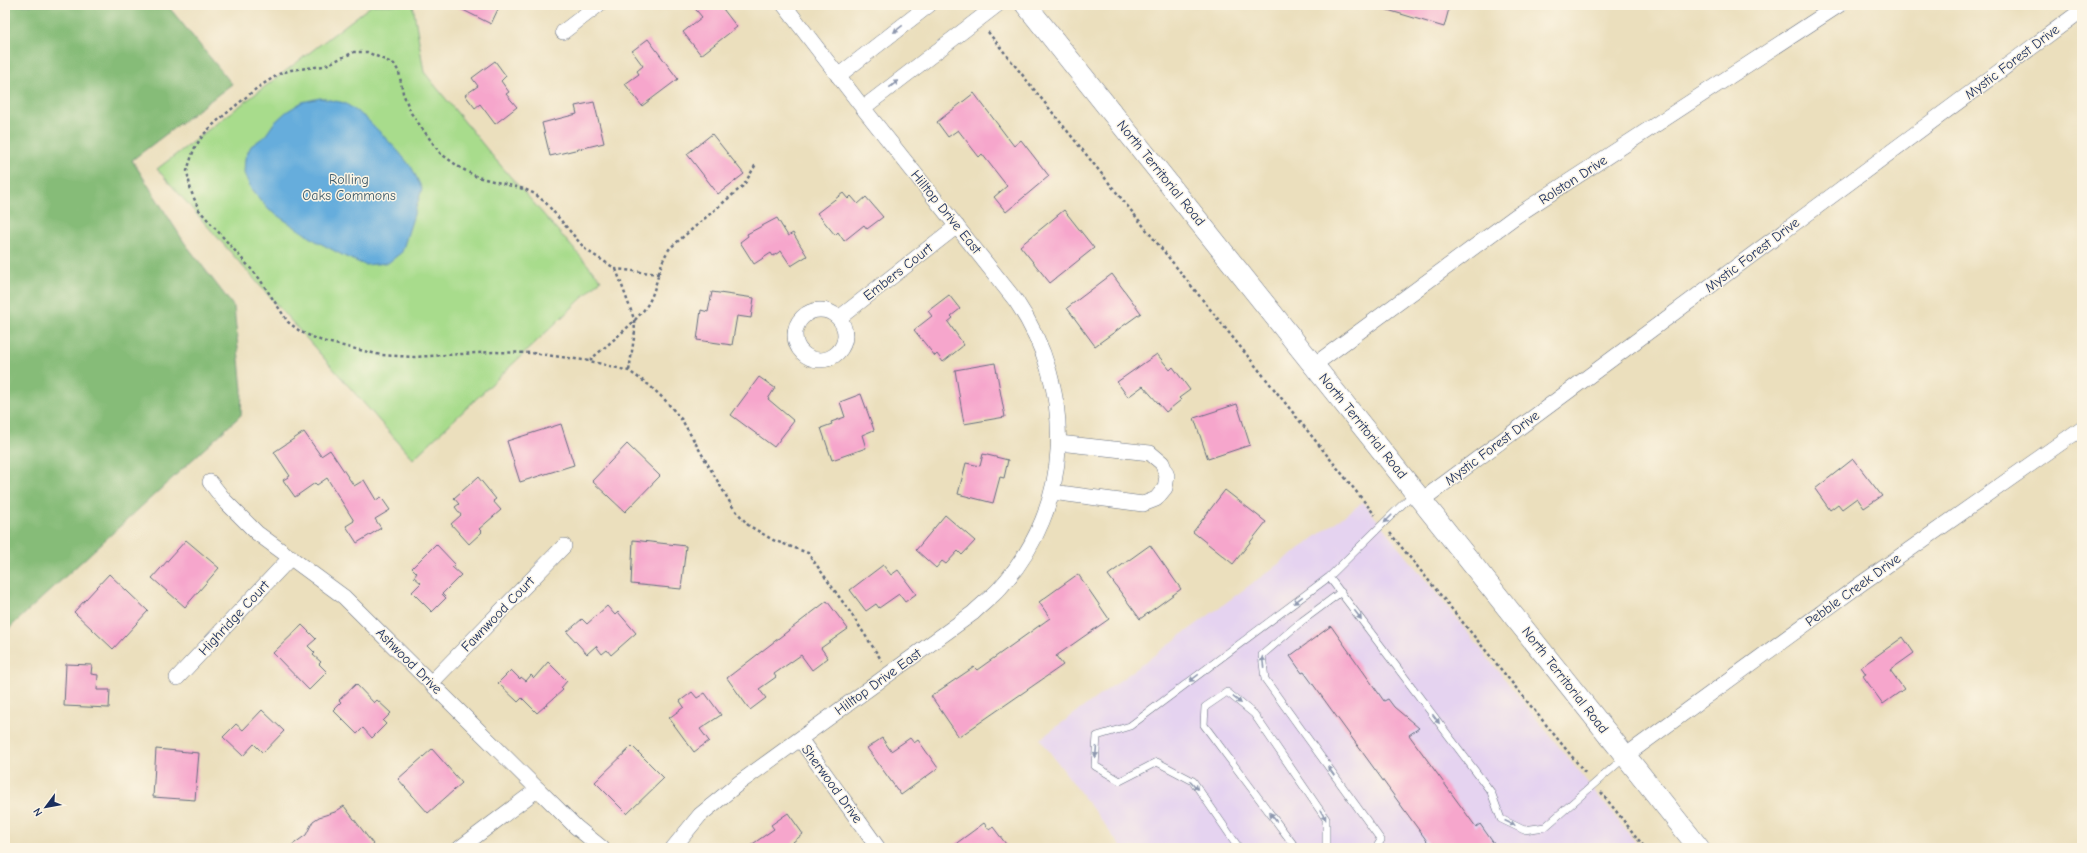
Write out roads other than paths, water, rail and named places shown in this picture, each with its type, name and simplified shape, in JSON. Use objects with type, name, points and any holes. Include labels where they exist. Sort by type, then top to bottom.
[{"type":"main road","name":"North Territorial Road","points":[[1026,5],[1699,848]]},
{"type":"street","points":[[563,32],[598,5]]},
{"type":"street","name":"Hilltop Drive East","points":[[673,848],[700,815],[739,783],[973,613],[1000,588],[1030,546],[1042,520],[1052,492],[1057,465],[1059,442],[1058,416],[1054,387],[1047,361],[1037,335],[1016,301],[863,108],[784,5]]},
{"type":"street","points":[[838,76],[929,5]]},
{"type":"street","points":[[863,108],[997,5]]},
{"type":"street","name":"Rolston Drive","points":[[1314,365],[1516,216],[1839,5]]},
{"type":"street","name":"Mystic Forest Drive","points":[[1419,496],[2082,10]]},
{"type":"street","name":"Embers Court","points":[[839,318],[957,226]]},
{"type":"street","name":"Pebble Creek Drive","points":[[1625,756],[1881,569],[2082,428]]},
{"type":"street","points":[[1052,492],[1143,504],[1156,499],[1166,488],[1167,476],[1162,463],[1150,453],[1059,442]]},
{"type":"street","name":"Ashwood Drive","points":[[210,482],[242,520],[344,597],[576,827],[602,848]]},
{"type":"street","name":"Fawnwood Court","points":[[431,683],[564,546]]},
{"type":"street","name":"Highridge Court","points":[[177,678],[291,557]]},
{"type":"street","name":"Sherwood Drive","points":[[800,739],[878,848]]},
{"type":"street","points":[[460,848],[538,789]]},
{"type":"lane","points":[[1239,848],[1192,781],[1157,762],[1120,781],[1094,766],[1097,736],[1130,726],[1329,577],[1383,524],[1419,496]]},
{"type":"lane","points":[[1329,577],[1491,792],[1501,819],[1524,830],[1545,827],[1625,756]]},
{"type":"lane","points":[[1341,592],[1302,620],[1262,655],[1265,679],[1381,840],[1376,848]]},
{"type":"lane","points":[[1296,848],[1204,725],[1205,707],[1227,692],[1254,714],[1326,819],[1326,848]]},
{"type":"water","points":[[320,98],[345,103],[366,118],[398,151],[412,168],[422,189],[402,252],[388,263],[365,265],[316,241],[269,210],[251,189],[244,173],[245,158],[251,146],[265,136],[274,123],[286,112],[302,102]]},
{"type":"park label","name":"Rolling Oaks Commons","points":[[349,188]]}]
